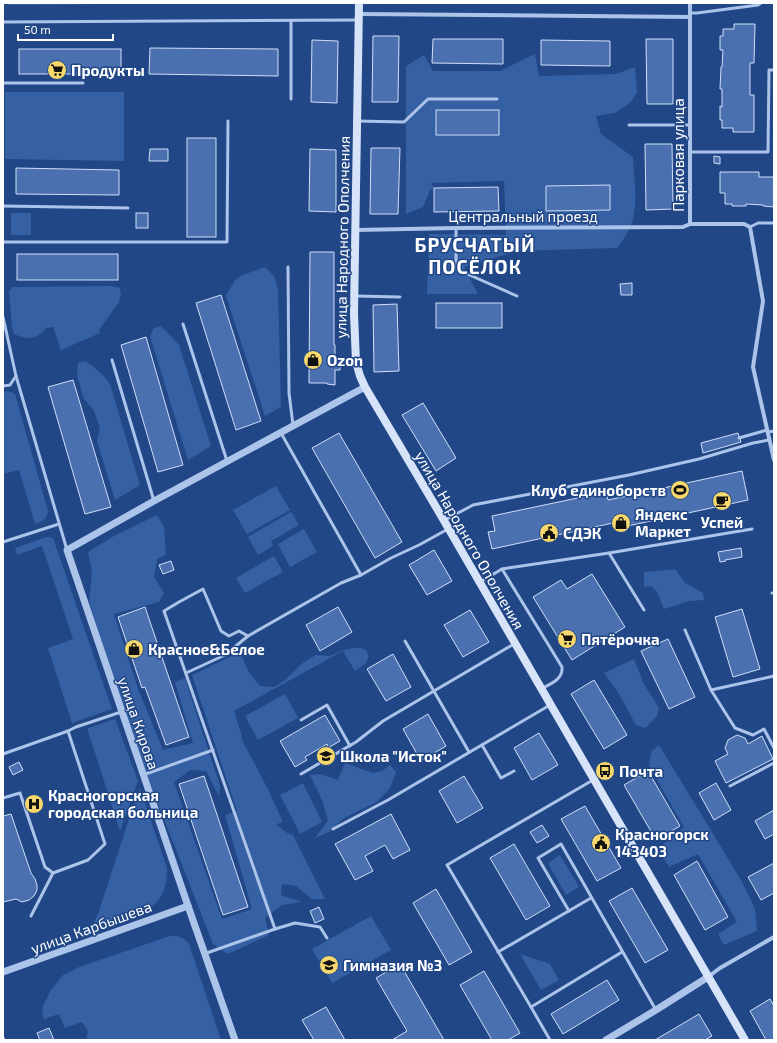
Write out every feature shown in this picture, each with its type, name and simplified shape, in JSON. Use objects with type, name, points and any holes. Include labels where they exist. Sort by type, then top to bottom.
[{"type":"main road","name":"улица Народного Ополчения","points":[[359,3],[355,296],[356,362],[360,376],[514,644],[745,1040]]},
{"type":"street","name":"Парковая улица","points":[[690,3],[690,224],[744,224],[750,227]]},
{"type":"street","points":[[359,17],[690,15]]},
{"type":"street","name":"Центральный проезд","points":[[356,230],[683,227],[690,224]]},
{"type":"street","points":[[750,227],[763,301],[753,367],[771,441],[774,460]]},
{"type":"street","points":[[67,550],[280,432],[365,387]]},
{"type":"street","name":"улица Кирова","points":[[67,550],[121,712],[235,1040]]},
{"type":"street","name":"улица Карбышева","points":[[3,972],[188,906]]},
{"type":"street","points":[[606,1040],[656,1010],[720,968],[774,938]]},
{"type":"lane","points":[[690,15],[758,5],[761,3]]},
{"type":"lane","points":[[3,22],[292,21],[359,17]]},
{"type":"lane","points":[[291,100],[292,21]]},
{"type":"lane","points":[[768,152],[769,70],[774,70]]},
{"type":"lane","points":[[3,83],[83,83]]},
{"type":"lane","points":[[357,122],[404,122],[428,99],[497,99]]},
{"type":"lane","points":[[3,242],[227,242],[228,121]]},
{"type":"lane","points":[[629,125],[690,125]]},
{"type":"lane","points":[[690,152],[774,152]]},
{"type":"lane","points":[[3,206],[128,208]]},
{"type":"lane","points":[[750,227],[758,223],[774,224]]},
{"type":"lane","points":[[456,228],[456,269],[517,296]]},
{"type":"lane","points":[[288,267],[289,394],[293,425]]},
{"type":"lane","points":[[355,296],[400,297]]},
{"type":"lane","points":[[3,317],[16,376],[67,550]]},
{"type":"lane","points":[[183,324],[227,461]]},
{"type":"lane","points":[[112,360],[154,501]]},
{"type":"lane","points":[[3,386],[10,385],[16,376]]},
{"type":"lane","points":[[739,438],[774,431]]},
{"type":"lane","points":[[280,432],[361,574]]},
{"type":"lane","points":[[444,521],[473,505],[630,474],[753,443],[771,441]]},
{"type":"lane","points":[[3,542],[59,524]]},
{"type":"lane","points":[[479,583],[502,569],[609,553],[752,528]]},
{"type":"lane","points":[[186,673],[225,654],[248,636],[341,583],[419,546],[448,529]]},
{"type":"lane","points":[[609,553],[644,610]]},
{"type":"lane","points":[[502,569],[562,667],[562,673],[558,678],[541,689]]},
{"type":"lane","points":[[248,636],[239,631],[229,636],[221,631],[203,589],[164,611],[275,929]]},
{"type":"lane","points":[[685,630],[711,690],[735,728],[753,735],[764,729],[774,748]]},
{"type":"lane","points":[[405,641],[469,752]]},
{"type":"lane","points":[[301,774],[350,746],[383,721],[514,644]]},
{"type":"lane","points":[[711,690],[774,676]]},
{"type":"lane","points":[[333,829],[388,800],[550,705]]},
{"type":"lane","points":[[301,720],[327,706],[350,746]]},
{"type":"lane","points":[[3,754],[121,712]]},
{"type":"lane","points":[[32,916],[53,873],[88,860],[105,844],[68,731]]},
{"type":"lane","points":[[482,745],[501,778],[514,771]]},
{"type":"lane","points":[[143,775],[213,750]]},
{"type":"lane","points":[[730,786],[774,763]]},
{"type":"lane","points":[[550,1040],[447,865],[593,780]]},
{"type":"lane","points":[[3,798],[20,793],[45,867],[53,873]]},
{"type":"lane","points":[[569,911],[538,858],[560,844],[656,1010]]},
{"type":"lane","points":[[498,952],[591,898]]},
{"type":"lane","points":[[204,954],[295,923],[320,927],[326,938]]},
{"type":"lane","points":[[531,1007],[622,952]]},
{"type":"shaded area","points":[[8,3],[262,3],[8,5]]},
{"type":"shaded area","points":[[535,54],[539,76],[616,74],[635,67],[637,92],[631,102],[615,113],[596,116],[601,134],[633,157],[635,207],[632,223],[617,248],[518,251],[464,267],[478,294],[427,294],[429,234],[506,235],[504,181],[431,183],[434,188],[430,190],[423,207],[406,214],[406,66],[424,55],[433,71],[500,71]],"holes":[[[436,110],[499,110],[499,135],[436,135]],[[610,185],[610,210],[546,211],[546,186]]]},
{"type":"shaded area","points":[[5,92],[124,92],[124,161],[5,159]]},
{"type":"shaded area","points":[[11,213],[31,213],[31,235],[11,235]]},
{"type":"shaded area","points":[[265,267],[274,276],[278,290],[281,407],[265,416],[226,296],[235,280],[240,276]]},
{"type":"shaded area","points":[[111,286],[120,288],[121,295],[119,302],[99,330],[100,333],[61,350],[53,327],[46,328],[39,335],[32,338],[14,334],[9,292],[12,287]]},
{"type":"shaded area","points":[[161,326],[179,345],[211,446],[188,460],[150,336],[154,328]]},
{"type":"shaded area","points":[[86,361],[102,374],[110,384],[140,485],[115,500],[97,441],[100,429],[98,422],[93,409],[84,399],[77,376],[78,363]]},
{"type":"shaded area","points":[[7,391],[15,394],[48,511],[44,520],[35,524],[19,470],[3,474],[3,392]]},
{"type":"shaded area","points":[[276,486],[290,510],[247,534],[233,510]]},
{"type":"shaded area","points":[[291,512],[299,525],[271,541],[273,546],[258,555],[248,537]]},
{"type":"shaded area","points":[[157,515],[164,527],[166,555],[157,559],[154,577],[164,593],[159,602],[114,614],[138,689],[163,750],[193,743],[175,682],[185,678],[220,786],[219,796],[206,771],[190,770],[174,782],[222,919],[252,909],[225,815],[237,811],[192,675],[240,652],[248,671],[260,686],[274,687],[285,680],[304,662],[316,655],[329,656],[341,651],[360,648],[366,650],[369,656],[366,663],[355,671],[343,651],[234,711],[242,740],[270,793],[283,822],[277,825],[287,833],[293,835],[325,899],[312,899],[296,886],[282,884],[281,895],[302,902],[282,905],[265,918],[269,935],[228,954],[213,944],[151,786],[89,601],[92,572],[88,552],[114,536]]},
{"type":"shaded area","points":[[304,529],[317,552],[290,567],[278,544]]},
{"type":"shaded area","points":[[47,537],[53,538],[112,709],[72,723],[48,648],[73,639],[42,546],[17,555],[15,548]]},
{"type":"shaded area","points":[[274,556],[283,572],[245,593],[236,578]]},
{"type":"shaded area","points":[[675,569],[685,583],[703,593],[704,600],[689,601],[664,609],[657,592],[651,586],[644,587],[644,572]]},
{"type":"shaded area","points":[[634,659],[644,684],[659,708],[657,716],[645,728],[636,725],[619,694],[604,673]]},
{"type":"shaded area","points":[[285,694],[298,718],[258,740],[245,716]]},
{"type":"shaded area","points":[[115,719],[138,781],[120,831],[88,731],[88,728]]},
{"type":"shaded area","points":[[659,745],[741,880],[755,909],[757,931],[724,945],[718,934],[737,922],[698,854],[669,867],[658,849],[684,827],[649,766],[651,752]]},
{"type":"shaded area","points":[[345,763],[373,773],[382,771],[390,765],[396,772],[390,788],[377,802],[344,818],[329,832],[315,838],[328,820],[322,800],[310,775],[320,774],[338,780]]},
{"type":"shaded area","points":[[303,783],[322,822],[300,834],[280,795]]},
{"type":"shaded area","points":[[140,788],[167,868],[166,882],[162,895],[152,906],[127,917],[94,928],[93,924],[98,914]]},
{"type":"shaded area","points":[[560,855],[579,887],[566,895],[548,863]]},
{"type":"shaded area","points":[[371,916],[391,950],[332,983],[312,949]]},
{"type":"shaded area","points":[[170,936],[181,937],[189,944],[221,1040],[86,1040],[88,1031],[82,1022],[65,1028],[59,1014],[44,1019],[42,1012],[43,1006],[51,990],[63,975],[79,967]]},
{"type":"shaded area","points":[[520,954],[550,964],[559,980],[541,990]]},
{"type":"building","points":[[734,24],[755,24],[754,63],[750,63],[750,95],[754,95],[754,132],[733,132],[733,128],[722,128],[722,120],[720,120],[720,106],[722,107],[722,89],[720,89],[723,50],[720,50],[720,36],[723,36],[723,29],[734,29]]},
{"type":"building","points":[[373,36],[399,36],[398,102],[372,102]]},
{"type":"building","points":[[433,39],[503,39],[503,64],[432,63]]},
{"type":"building","points":[[646,39],[673,39],[673,104],[647,104]]},
{"type":"building","points":[[312,40],[338,41],[337,103],[311,102]]},
{"type":"building","points":[[541,40],[610,41],[610,66],[541,65]]},
{"type":"building","points":[[150,48],[278,49],[278,76],[149,74]]},
{"type":"building","points":[[19,49],[121,49],[121,74],[19,74]]},
{"type":"building","points":[[436,110],[499,110],[499,135],[436,135]]},
{"type":"building","points":[[187,138],[216,138],[216,237],[187,237]]},
{"type":"building","points":[[645,144],[672,144],[673,209],[646,210]]},
{"type":"building","points":[[371,148],[400,148],[398,214],[370,214]]},
{"type":"building","points":[[150,149],[168,149],[168,161],[149,161]]},
{"type":"building","points":[[310,149],[336,150],[336,212],[309,211]]},
{"type":"building","points":[[714,156],[720,157],[720,164],[714,163]]},
{"type":"building","points":[[16,168],[119,170],[119,195],[16,194]]},
{"type":"building","points":[[720,172],[759,172],[759,177],[774,177],[774,207],[746,204],[746,206],[732,206],[732,204],[725,204],[725,193],[720,193]]},
{"type":"building","points":[[610,185],[610,210],[546,211],[546,186]]},
{"type":"building","points":[[498,187],[499,211],[434,212],[434,188]]},
{"type":"building","points":[[136,213],[148,213],[148,228],[136,228]]},
{"type":"building","points":[[310,252],[334,252],[334,345],[335,360],[340,360],[340,370],[335,370],[335,385],[327,383],[309,383]]},
{"type":"building","points":[[17,254],[118,254],[118,280],[17,280]]},
{"type":"building","points":[[632,283],[632,295],[621,295],[620,284]]},
{"type":"building","points":[[221,295],[261,421],[236,430],[196,303]]},
{"type":"building","points":[[436,303],[502,303],[502,328],[436,328]]},
{"type":"building","points":[[397,304],[399,371],[374,372],[373,305]]},
{"type":"building","points":[[146,337],[183,465],[158,472],[121,345]]},
{"type":"building","points":[[73,380],[111,507],[85,514],[48,387]]},
{"type":"building","points":[[423,403],[456,458],[436,471],[402,415]]},
{"type":"building","points":[[339,433],[402,542],[375,558],[312,448]]},
{"type":"building","points":[[738,433],[741,442],[703,453],[701,443]]},
{"type":"building","points":[[742,471],[748,500],[614,529],[613,523],[492,549],[488,532],[495,531],[492,516],[606,492],[608,500]]},
{"type":"building","points":[[741,548],[742,557],[720,562],[718,552]]},
{"type":"building","points":[[434,550],[452,581],[427,595],[409,565]]},
{"type":"building","points":[[171,561],[174,570],[163,574],[159,565]]},
{"type":"building","points":[[592,574],[625,627],[572,660],[533,597],[561,580],[567,589]]},
{"type":"building","points":[[145,607],[189,737],[166,745],[145,687],[142,688],[118,617]]},
{"type":"building","points":[[338,607],[352,632],[320,651],[306,625]]},
{"type":"building","points":[[742,609],[760,669],[733,677],[715,617]]},
{"type":"building","points":[[470,610],[489,642],[463,657],[444,625]]},
{"type":"building","points":[[668,639],[695,697],[669,709],[641,651]]},
{"type":"building","points":[[393,654],[411,687],[386,701],[367,669]]},
{"type":"building","points":[[594,680],[627,735],[604,749],[571,694]]},
{"type":"building","points":[[428,714],[446,746],[421,761],[403,729]]},
{"type":"building","points":[[325,715],[340,741],[328,748],[327,744],[305,757],[307,760],[295,767],[280,741]]},
{"type":"building","points":[[539,733],[558,765],[532,780],[514,748]]},
{"type":"building","points":[[737,735],[745,738],[748,744],[762,736],[773,759],[726,783],[715,761],[728,754],[725,748],[728,740]]},
{"type":"building","points":[[19,762],[23,770],[13,775],[9,767]]},
{"type":"building","points":[[648,771],[680,826],[656,840],[624,785]]},
{"type":"building","points":[[204,776],[248,907],[223,915],[179,784]]},
{"type":"building","points":[[464,776],[483,808],[457,823],[439,791]]},
{"type":"building","points":[[716,783],[731,810],[714,820],[699,793]]},
{"type":"building","points":[[585,806],[621,868],[597,881],[561,819]]},
{"type":"building","points":[[774,810],[774,834],[765,839],[755,821]]},
{"type":"building","points":[[11,814],[31,873],[37,885],[37,890],[34,896],[29,900],[22,902],[16,899],[3,902],[3,816]]},
{"type":"building","points":[[391,814],[410,850],[393,859],[385,845],[365,856],[373,871],[355,880],[335,844]]},
{"type":"building","points":[[542,825],[549,836],[537,843],[530,832]]},
{"type":"building","points":[[514,844],[550,906],[526,920],[490,858]]},
{"type":"building","points":[[697,861],[728,917],[705,930],[674,875]]},
{"type":"building","points":[[774,863],[774,893],[761,900],[748,877]]},
{"type":"building","points":[[632,888],[668,950],[645,963],[609,901]]},
{"type":"building","points":[[436,889],[472,952],[449,965],[413,903]]},
{"type":"building","points":[[319,907],[324,919],[315,923],[310,911]]},
{"type":"building","points":[[400,964],[444,1040],[392,1040],[407,1031],[376,978]]},
{"type":"building","points":[[484,971],[520,1033],[508,1040],[492,1040],[460,985]]},
{"type":"building","points":[[607,980],[619,1000],[563,1034],[551,1014]]},
{"type":"building","points":[[770,999],[774,1006],[774,1040],[766,1040],[750,1011]]},
{"type":"building","points":[[326,1007],[345,1040],[314,1040],[302,1020]]},
{"type":"building","points":[[699,1014],[712,1036],[705,1040],[655,1040]]},
{"type":"building","points":[[49,1028],[54,1040],[40,1040],[37,1033]]},
{"type":"place","name":"Продукты","points":[[57,70]]},
{"type":"place","name":"Ozon","points":[[313,360]]},
{"type":"place","name":"Клуб единоборств","points":[[680,490]]},
{"type":"place","name":"Успей","points":[[722,501]]},
{"type":"place","name":"Яндекс Маркет","points":[[621,523]]},
{"type":"place","name":"СДЭК","points":[[549,533]]},
{"type":"place","name":"Пятёрочка","points":[[567,639]]},
{"type":"place","name":"Красное&Белое","points":[[134,649]]},
{"type":"place","name":"Школа \"Исток\"","points":[[326,756]]},
{"type":"place","name":"Почта","points":[[605,771]]},
{"type":"place","name":"Красногорская городская больница","points":[[34,804]]},
{"type":"place","name":"Красногорск 143403","points":[[601,843]]},
{"type":"place","name":"Гимназия №3","points":[[329,965]]},
{"type":"district","name":"БРУСЧАТЫЙ ПОСЁЛОК","points":[[475,255]]}]
